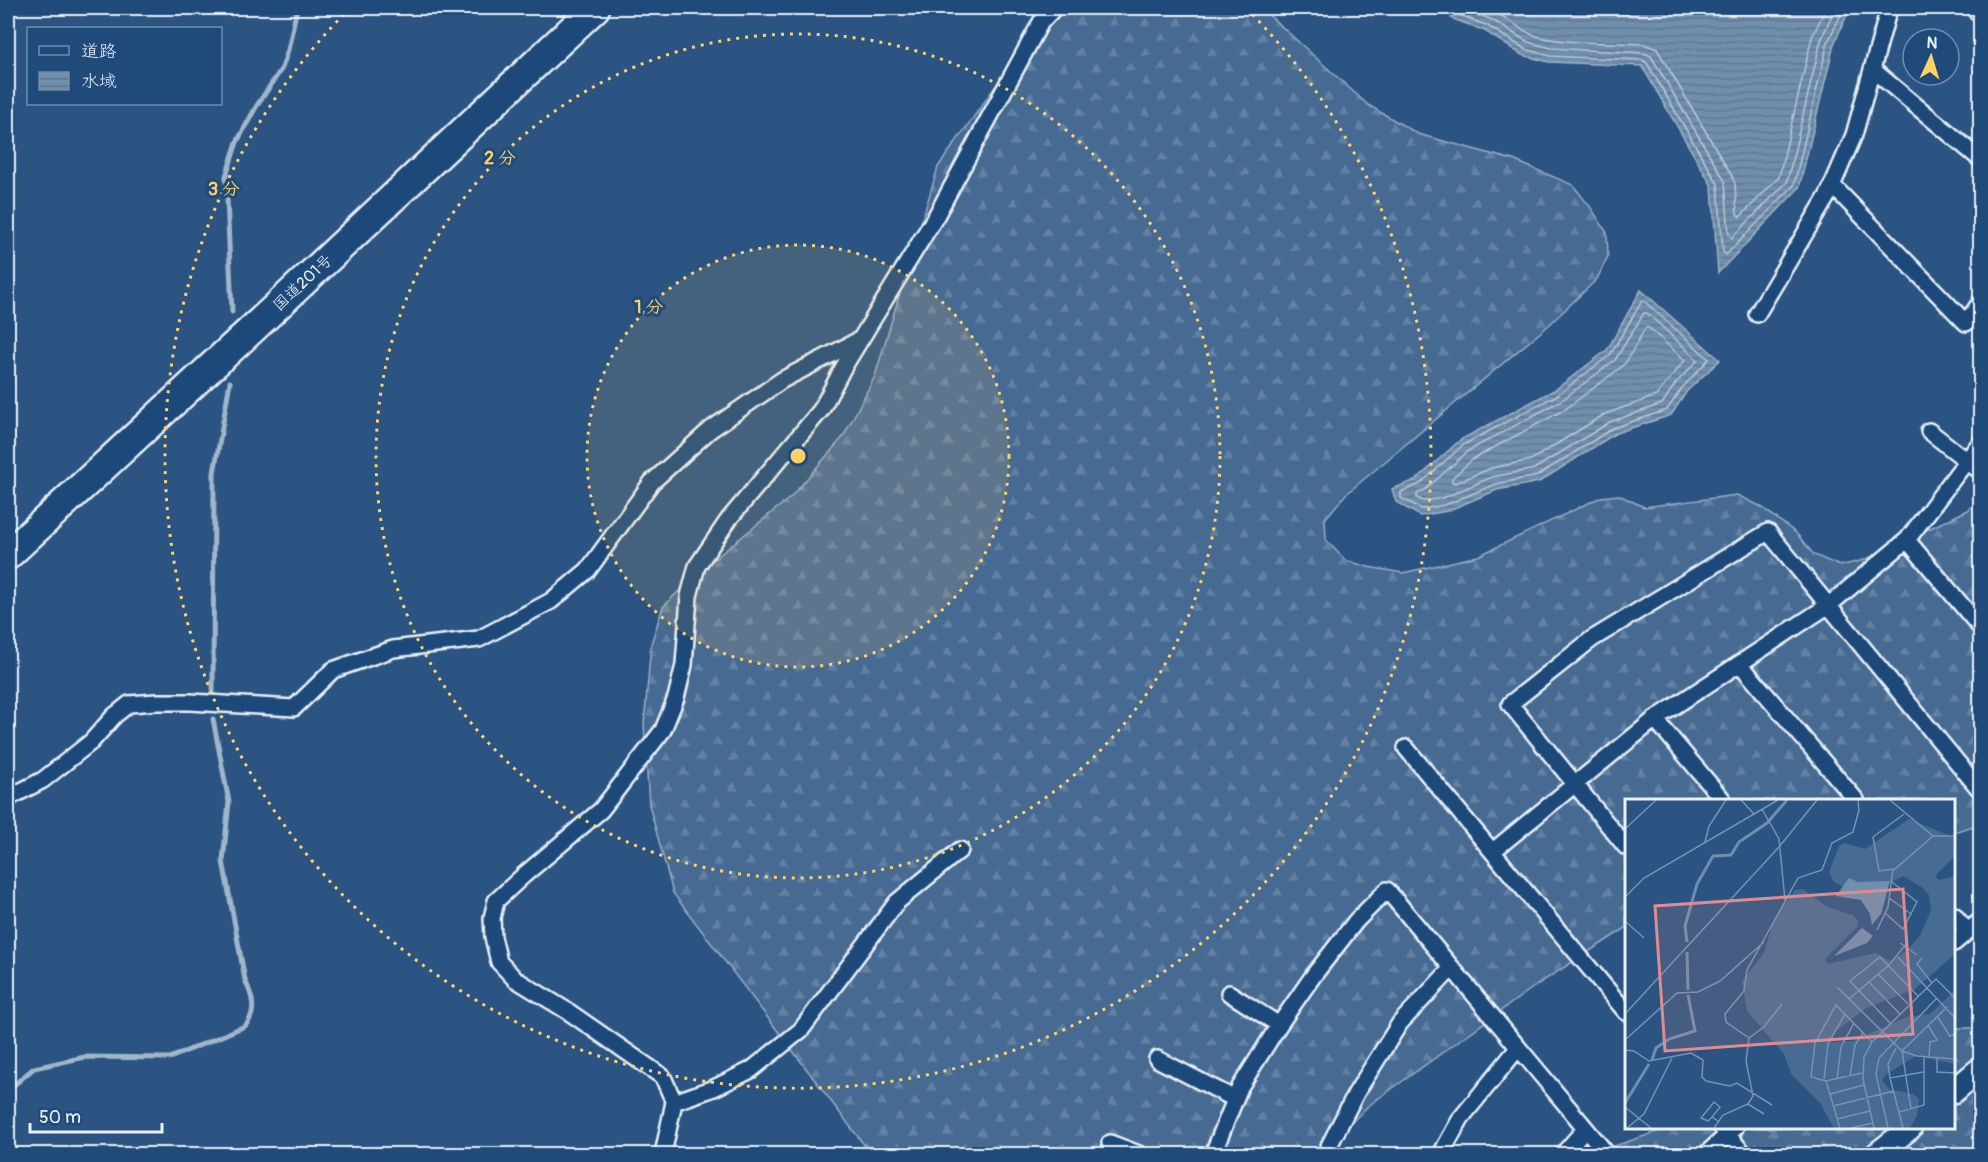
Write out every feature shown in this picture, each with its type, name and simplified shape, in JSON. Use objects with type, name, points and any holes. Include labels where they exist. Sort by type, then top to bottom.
[{"type":"highway","name":"国道201号","points":[[8,555],[595,8]]},
{"type":"street","points":[[663,1155],[674,1102],[663,1077],[569,1012],[514,979],[499,962],[493,937],[492,918],[496,901],[601,810],[663,730],[676,698],[684,665],[689,596],[697,566],[729,519],[821,410],[936,216],[1040,15],[1054,8]]},
{"type":"street","points":[[1757,314],[1832,185],[1854,135],[1889,8]]},
{"type":"street","points":[[1973,8],[1980,14]]},
{"type":"street","points":[[1873,70],[1980,159]]},
{"type":"street","points":[[1832,185],[1966,323],[1980,303]]},
{"type":"street","points":[[8,798],[43,780],[91,742],[114,716],[129,704],[190,702],[294,708],[333,670],[393,649],[479,639],[551,601],[588,570],[652,482],[710,430],[782,380],[861,339]]},
{"type":"street","points":[[1929,431],[1980,471]]},
{"type":"street","points":[[1493,851],[1654,719],[1829,605],[1907,540],[1980,443]]},
{"type":"street","points":[[1625,846],[1509,704],[1592,639],[1768,532],[1980,790]]},
{"type":"street","points":[[1907,540],[1980,627]]},
{"type":"street","points":[[1740,664],[1854,799]]},
{"type":"street","points":[[1654,719],[1721,799]]},
{"type":"street","points":[[1407,748],[1625,1011]]},
{"type":"street","points":[[674,1102],[714,1088],[751,1070],[801,1030],[897,902],[960,849]]},
{"type":"street","points":[[1213,1155],[1240,1087],[1279,1025],[1313,976],[1356,921],[1387,890],[1607,1155]]},
{"type":"street","points":[[1955,917],[1968,931]]},
{"type":"street","points":[[1955,942],[1980,921]]},
{"type":"street","points":[[1325,1155],[1356,1093],[1400,1023],[1451,969]]},
{"type":"street","points":[[1229,993],[1279,1025]]},
{"type":"street","points":[[1441,1155],[1461,1118],[1518,1048]]},
{"type":"street","points":[[1157,1059],[1235,1100]]},
{"type":"street","points":[[1955,1089],[1980,1069]]},
{"type":"street","points":[[1563,1155],[1585,1129]]},
{"type":"street","points":[[1877,1155],[1909,1129]]},
{"type":"street","points":[[1706,1155],[1728,1130],[1744,1155]]},
{"type":"street","points":[[1110,1143],[1138,1155]]},
{"type":"green space","points":[[1054,8],[1261,8],[1368,105],[1418,134],[1513,160],[1573,185],[1607,233],[1608,256],[1597,279],[1549,325],[1345,495],[1325,519],[1326,540],[1345,560],[1368,567],[1403,573],[1478,556],[1601,497],[1619,495],[1644,507],[1737,495],[1760,506],[1796,533],[1814,555],[1840,566],[1864,560],[1968,510],[1980,499],[1980,824],[1955,832],[1955,799],[1625,799],[1625,929],[1538,984],[1368,1106],[1337,1137],[1334,1154],[871,1154],[673,893],[649,805],[644,725],[651,644],[663,607],[696,574],[791,497],[843,437],[875,376],[938,167],[1046,15]]},
{"type":"green space","points":[[1955,1028],[1980,1028],[1980,1154],[1590,1154],[1666,1129],[1955,1129]]},
{"type":"water","points":[[1456,8],[1850,8],[1834,44],[1799,188],[1718,273],[1712,186],[1642,66],[1549,62],[1522,55],[1485,31],[1451,18]]},
{"type":"water","points":[[1641,290],[1720,360],[1687,391],[1671,415],[1616,433],[1539,482],[1497,490],[1447,511],[1420,516],[1396,502],[1392,489],[1416,480],[1460,440],[1556,389],[1607,350]]},
{"type":"waterway","points":[[232,312],[226,176],[237,142],[256,107],[282,68],[297,8]]},
{"type":"waterway","points":[[213,692],[214,473],[230,382]]},
{"type":"waterway","points":[[8,1090],[34,1068],[85,1057],[170,1058],[245,1026],[249,1021],[253,1009],[245,980],[223,861],[229,802],[213,719]]}]
